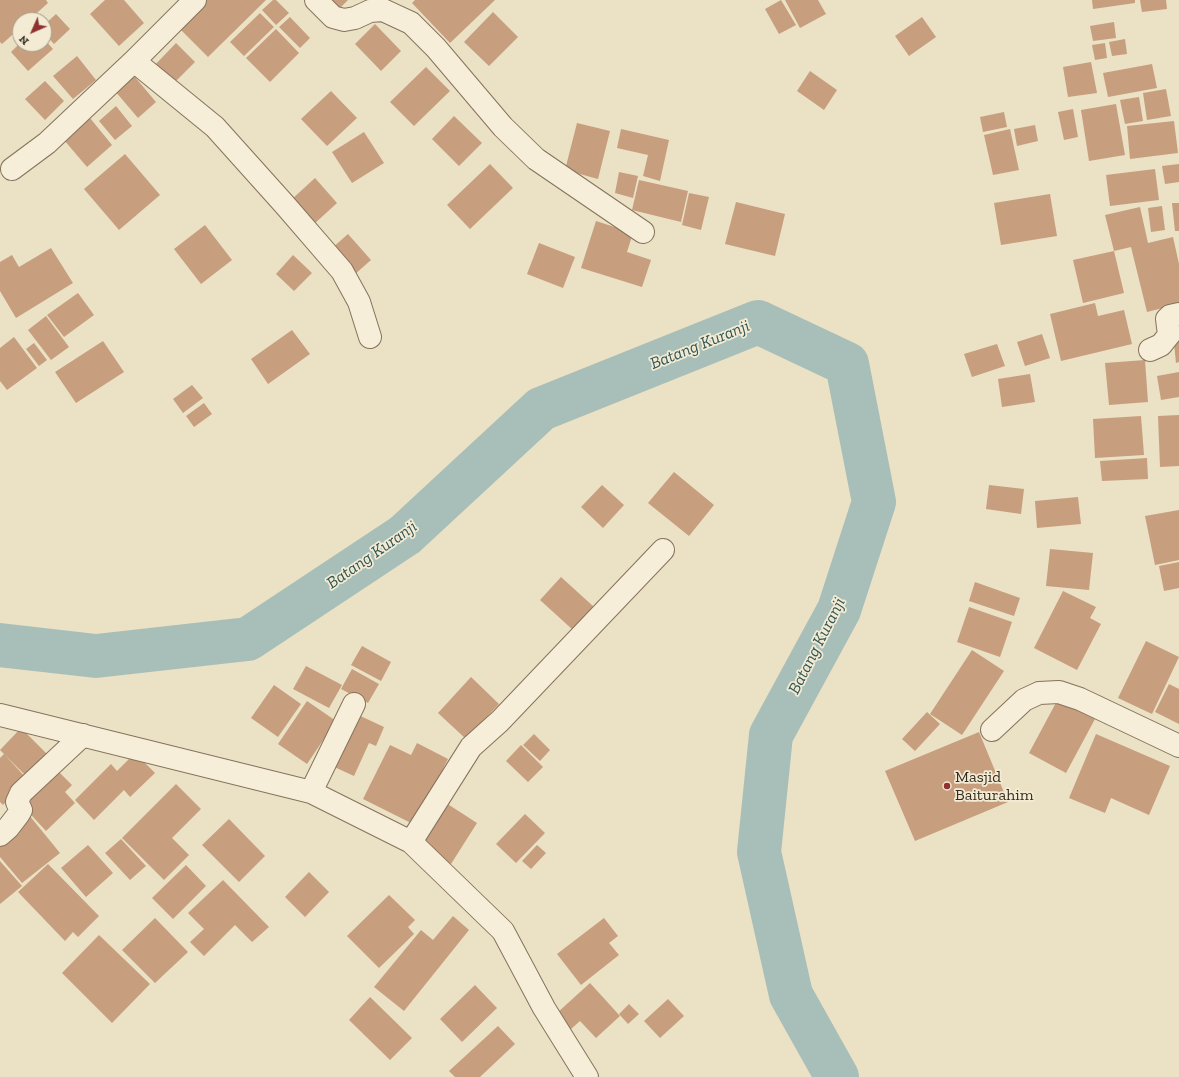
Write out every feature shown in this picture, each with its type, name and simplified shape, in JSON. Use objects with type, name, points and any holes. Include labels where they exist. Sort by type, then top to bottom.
[{"type":"street","points":[[12,169],[47,143],[134,61],[195,0]]},
{"type":"street","points":[[316,0],[333,17],[344,20],[355,18],[370,11],[383,10],[411,22],[436,48],[503,127],[536,160],[643,232]]},
{"type":"street","points":[[134,61],[215,128],[285,205],[342,271],[358,302],[370,338]]},
{"type":"street","points":[[1150,350],[1161,345],[1169,335],[1167,319],[1170,316],[1179,314]]},
{"type":"street","points":[[411,842],[471,747],[500,721],[663,550]]},
{"type":"street","points":[[992,730],[1024,700],[1039,693],[1059,692],[1080,699],[1179,746]]},
{"type":"street","points":[[311,792],[354,704]]},
{"type":"street","points":[[0,715],[311,792],[411,842],[502,931],[544,1008],[587,1077]]},
{"type":"street","points":[[0,835],[8,828],[21,810],[16,802],[21,793],[83,735]]},
{"type":"building","points":[[0,0],[46,0],[48,3],[38,12],[12,12],[12,35],[2,44],[0,42]]},
{"type":"building","points":[[105,0],[124,0],[144,23],[119,46],[90,14]]},
{"type":"building","points":[[204,0],[266,0],[208,57],[178,27]]},
{"type":"building","points":[[273,0],[276,0],[289,13],[276,25],[262,10]]},
{"type":"building","points":[[323,0],[348,0],[336,12]]},
{"type":"building","points":[[415,0],[495,0],[450,43],[412,3]]},
{"type":"building","points":[[781,0],[796,25],[779,34],[765,9]]},
{"type":"building","points":[[785,0],[818,0],[826,14],[800,28]]},
{"type":"building","points":[[1092,0],[1135,0],[1135,3],[1093,9]]},
{"type":"building","points":[[1140,0],[1166,0],[1167,9],[1142,12]]},
{"type":"building","points":[[493,12],[518,37],[489,66],[464,42]]},
{"type":"building","points":[[260,13],[274,27],[244,56],[230,42]]},
{"type":"building","points":[[56,14],[70,29],[54,44],[52,42],[52,18]]},
{"type":"building","points":[[290,17],[310,38],[300,48],[279,27]]},
{"type":"building","points":[[922,17],[936,37],[909,56],[895,36]]},
{"type":"building","points":[[1114,22],[1116,38],[1093,41],[1090,26]]},
{"type":"building","points":[[375,24],[401,51],[381,71],[355,44]]},
{"type":"building","points":[[276,29],[299,53],[270,82],[246,58]]},
{"type":"building","points":[[1125,39],[1127,54],[1112,56],[1109,42]]},
{"type":"building","points":[[176,43],[195,62],[170,87],[151,69]]},
{"type":"building","points":[[1105,43],[1107,58],[1095,60],[1092,45]]},
{"type":"building","points":[[12,51],[50,52],[28,71],[11,52]]},
{"type":"building","points":[[77,56],[96,80],[73,99],[53,76]]},
{"type":"building","points":[[1091,62],[1097,93],[1068,97],[1063,67]]},
{"type":"building","points":[[1152,64],[1157,88],[1108,97],[1103,73]]},
{"type":"building","points":[[426,67],[450,91],[414,126],[390,102]]},
{"type":"building","points":[[810,71],[837,90],[824,110],[797,91]]},
{"type":"building","points":[[134,76],[156,102],[138,118],[115,91]]},
{"type":"building","points":[[45,81],[64,101],[45,120],[25,99]]},
{"type":"building","points":[[1166,89],[1171,116],[1147,120],[1143,93]]},
{"type":"building","points":[[331,91],[357,118],[327,146],[301,119]]},
{"type":"building","points":[[1139,97],[1143,121],[1125,124],[1120,100]]},
{"type":"building","points":[[1116,104],[1125,155],[1089,161],[1081,110]]},
{"type":"building","points":[[116,106],[132,126],[115,140],[99,121]]},
{"type":"building","points":[[1073,109],[1078,137],[1064,140],[1058,112]]},
{"type":"building","points":[[1004,112],[1007,127],[983,132],[980,117]]},
{"type":"building","points":[[454,116],[482,143],[459,166],[432,139]]},
{"type":"building","points":[[90,118],[112,145],[87,167],[64,140]]},
{"type":"building","points":[[1174,121],[1178,153],[1130,159],[1127,126]]},
{"type":"building","points":[[577,123],[610,131],[598,179],[565,170]]},
{"type":"building","points":[[1035,125],[1038,141],[1017,146],[1014,129]]},
{"type":"building","points":[[621,129],[669,140],[660,181],[643,176],[648,155],[617,148]]},
{"type":"building","points":[[1010,129],[1019,170],[993,175],[984,135]]},
{"type":"building","points":[[364,132],[384,163],[352,183],[332,152]]},
{"type":"building","points":[[125,154],[160,195],[119,230],[84,189]]},
{"type":"building","points":[[490,164],[513,188],[470,229],[447,205]]},
{"type":"building","points":[[1179,164],[1179,182],[1165,184],[1162,166]]},
{"type":"building","points":[[1155,169],[1159,200],[1110,206],[1106,175]]},
{"type":"building","points":[[619,172],[638,176],[633,198],[615,193]]},
{"type":"building","points":[[315,178],[337,203],[313,225],[291,200]]},
{"type":"building","points":[[639,180],[688,191],[681,222],[632,210]]},
{"type":"building","points":[[689,193],[709,197],[701,230],[682,225]]},
{"type":"building","points":[[1050,194],[1057,236],[1001,245],[994,203]]},
{"type":"building","points":[[736,202],[785,214],[775,256],[725,244]]},
{"type":"building","points":[[1172,203],[1179,203],[1179,231],[1175,231]]},
{"type":"building","points":[[1162,206],[1165,230],[1151,232],[1148,208]]},
{"type":"building","points":[[1140,207],[1148,243],[1173,237],[1179,264],[1179,304],[1147,312],[1131,247],[1114,251],[1105,215]]},
{"type":"building","points":[[596,221],[633,233],[627,252],[651,260],[642,287],[581,268]]},
{"type":"building","points":[[205,225],[232,260],[201,284],[174,249]]},
{"type":"building","points":[[348,234],[371,260],[354,275],[331,249]]},
{"type":"building","points":[[539,243],[575,257],[563,288],[527,274]]},
{"type":"building","points":[[51,248],[73,283],[16,318],[0,291],[0,262],[12,255],[19,267]]},
{"type":"building","points":[[1114,251],[1124,293],[1083,303],[1073,260]]},
{"type":"building","points":[[293,255],[312,273],[294,291],[276,274]]},
{"type":"building","points":[[78,293],[94,315],[64,337],[47,315]]},
{"type":"building","points":[[1095,303],[1098,316],[1124,310],[1132,344],[1061,361],[1050,314]]},
{"type":"building","points":[[46,316],[69,347],[51,360],[28,330]]},
{"type":"building","points":[[1179,323],[1179,362],[1176,363],[1172,324]]},
{"type":"building","points":[[292,330],[310,354],[268,384],[251,359]]},
{"type":"building","points":[[1042,334],[1050,358],[1025,366],[1017,342]]},
{"type":"building","points":[[14,337],[37,368],[7,390],[0,381],[0,348]]},
{"type":"building","points":[[103,341],[124,372],[76,403],[55,372]]},
{"type":"building","points":[[34,343],[47,360],[39,366],[26,349]]},
{"type":"building","points":[[997,344],[1005,366],[972,377],[964,354]]},
{"type":"building","points":[[1145,360],[1148,402],[1109,405],[1105,363]]},
{"type":"building","points":[[1179,372],[1179,397],[1161,400],[1157,376]]},
{"type":"building","points":[[1030,374],[1035,402],[1002,407],[998,379]]},
{"type":"building","points":[[192,385],[203,398],[183,413],[173,399]]},
{"type":"building","points":[[204,403],[212,414],[194,427],[186,416]]},
{"type":"building","points":[[1179,415],[1179,466],[1160,467],[1158,416]]},
{"type":"building","points":[[1141,416],[1144,455],[1095,458],[1093,419]]},
{"type":"building","points":[[1147,458],[1148,479],[1102,481],[1100,461]]},
{"type":"building","points":[[674,472],[714,505],[689,536],[648,503]]},
{"type":"building","points":[[602,485],[624,505],[603,528],[581,507]]},
{"type":"building","points":[[989,485],[1024,489],[1021,514],[986,509]]},
{"type":"building","points":[[1078,497],[1081,524],[1037,528],[1035,501]]},
{"type":"building","points":[[1179,510],[1179,560],[1155,565],[1145,516]]},
{"type":"building","points":[[1050,549],[1093,553],[1089,590],[1046,586]]},
{"type":"building","points":[[1179,562],[1179,588],[1164,591],[1159,566]]},
{"type":"building","points":[[561,577],[594,607],[573,630],[540,600]]},
{"type":"building","points":[[975,582],[1020,598],[1014,616],[969,601]]},
{"type":"building","points":[[1063,591],[1096,607],[1090,618],[1101,624],[1077,670],[1034,648]]},
{"type":"building","points":[[969,607],[1012,622],[1000,657],[957,642]]},
{"type":"building","points":[[1146,641],[1179,657],[1152,714],[1118,698]]},
{"type":"building","points":[[362,646],[391,662],[381,681],[351,665]]},
{"type":"building","points":[[972,650],[1004,671],[962,735],[930,714]]},
{"type":"building","points":[[306,666],[342,685],[329,708],[293,689]]},
{"type":"building","points":[[352,669],[379,684],[368,703],[341,689]]},
{"type":"building","points":[[471,677],[499,704],[466,739],[438,713]]},
{"type":"building","points":[[1169,684],[1179,689],[1179,724],[1155,712]]},
{"type":"building","points":[[274,685],[301,704],[278,737],[251,718]]},
{"type":"building","points":[[1058,699],[1095,719],[1066,773],[1029,753]]},
{"type":"building","points":[[307,701],[336,721],[307,764],[278,744]]},
{"type":"building","points":[[927,712],[940,724],[915,751],[902,739]]},
{"type":"building","points":[[354,713],[384,727],[376,746],[369,743],[354,776],[330,765]]},
{"type":"building","points":[[21,728],[51,758],[30,780],[0,750]]},
{"type":"building","name":"Masjid Baiturahim","points":[[979,732],[1008,802],[915,841],[885,771]]},
{"type":"building","points":[[534,734],[550,750],[540,761],[523,745]]},
{"type":"building","points":[[1096,734],[1170,766],[1149,815],[1111,798],[1105,813],[1069,798]]},
{"type":"building","points":[[417,743],[448,759],[415,825],[363,799],[390,745],[411,755]]},
{"type":"building","points":[[521,745],[543,767],[528,782],[506,761]]},
{"type":"building","points":[[135,753],[155,773],[130,797],[124,790],[94,820],[75,800],[111,764],[117,771]]},
{"type":"building","points":[[4,754],[28,780],[3,805],[0,802],[0,758]]},
{"type":"building","points":[[57,770],[72,785],[65,792],[75,803],[46,831],[21,804]]},
{"type":"building","points":[[176,784],[201,809],[172,838],[189,855],[164,880],[122,838]]},
{"type":"building","points":[[446,803],[477,823],[451,864],[419,844]]},
{"type":"building","points":[[525,814],[545,833],[516,863],[496,844]]},
{"type":"building","points":[[29,815],[60,853],[22,883],[0,857],[0,840]]},
{"type":"building","points":[[229,819],[265,856],[239,882],[202,845]]},
{"type":"building","points":[[121,839],[146,866],[130,880],[105,853]]},
{"type":"building","points":[[88,845],[113,873],[86,897],[61,868]]},
{"type":"building","points":[[537,845],[546,853],[531,869],[522,861]]},
{"type":"building","points":[[0,861],[22,886],[0,904]]},
{"type":"building","points":[[48,864],[99,916],[78,937],[73,932],[65,941],[18,892]]},
{"type":"building","points":[[186,865],[206,886],[173,919],[152,898]]},
{"type":"building","points":[[309,872],[329,892],[305,917],[285,897]]},
{"type":"building","points":[[223,880],[269,927],[252,942],[235,925],[204,956],[190,942],[204,929],[188,913]]},
{"type":"building","points":[[389,895],[415,920],[408,927],[414,934],[379,968],[347,936]]},
{"type":"building","points":[[453,916],[469,930],[404,1011],[374,987],[421,930],[433,940]]},
{"type":"building","points":[[155,918],[188,952],[155,983],[122,950]]},
{"type":"building","points":[[604,918],[618,936],[609,943],[619,955],[581,985],[557,954]]},
{"type":"building","points":[[99,935],[150,984],[112,1023],[62,973]]},
{"type":"building","points":[[590,983],[620,1016],[596,1038],[580,1021],[571,1029],[557,1013]]},
{"type":"building","points":[[475,985],[497,1008],[462,1042],[440,1019]]},
{"type":"building","points":[[370,997],[412,1038],[390,1060],[349,1020]]},
{"type":"building","points":[[668,999],[684,1016],[660,1038],[644,1021]]},
{"type":"building","points":[[629,1004],[639,1014],[628,1024],[619,1014]]},
{"type":"building","points":[[498,1026],[515,1044],[480,1077],[455,1077],[449,1071]]},
{"type":"waterway","name":"Batang Kuranji","points":[[0,645],[96,656],[248,639],[405,535],[541,409],[758,322],[847,364],[874,502],[839,610],[771,735],[759,852],[791,995],[837,1077]]},
{"type":"place","name":"Masjid Baiturahim","points":[[947,786]]}]
